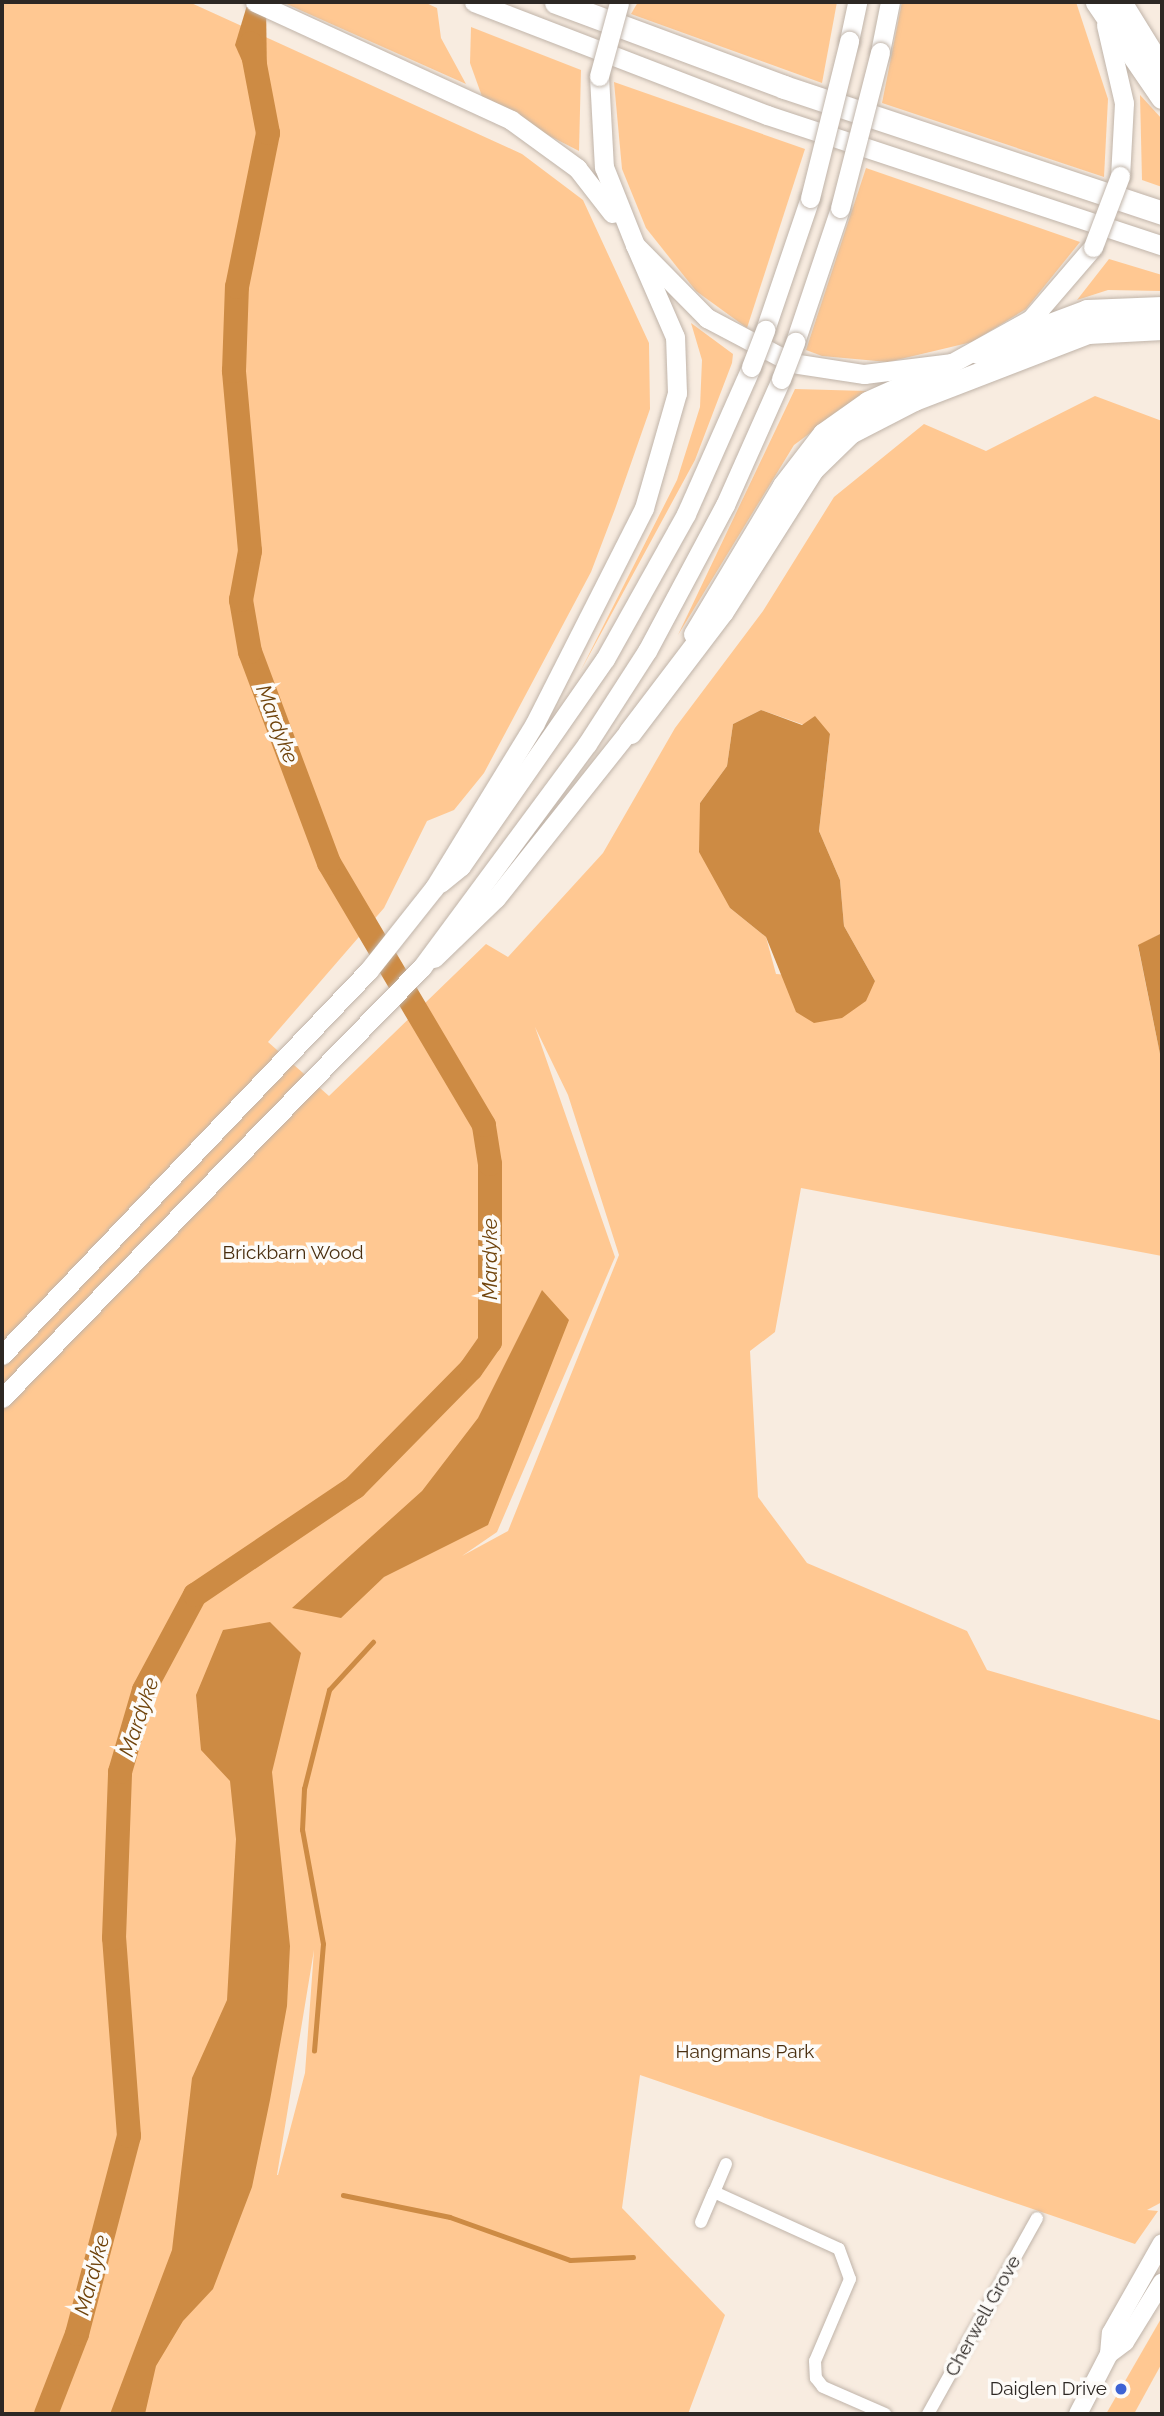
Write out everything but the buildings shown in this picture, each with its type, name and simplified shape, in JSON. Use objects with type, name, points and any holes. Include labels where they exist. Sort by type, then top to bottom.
[{"type":"highway","points":[[255,2],[489,108],[545,141],[578,168],[632,241],[679,296],[762,352],[815,368],[864,374],[953,363]]},
{"type":"highway","points":[[474,2],[767,115],[1162,246]]},
{"type":"highway","points":[[556,2],[784,87],[1162,213]]},
{"type":"highway","points":[[456,860],[564,671],[643,509],[662,452],[677,393],[677,350],[604,167],[599,76],[619,2]]},
{"type":"highway","points":[[2,1355],[290,1056],[434,888],[633,611],[686,514],[765,330],[810,198],[857,2]]},
{"type":"highway","points":[[489,892],[646,651],[719,517],[781,379],[840,208],[890,2]]},
{"type":"highway","points":[[1096,2],[1162,97]]},
{"type":"highway","points":[[978,352],[1049,303],[1093,247],[1120,176],[1121,76],[1096,2]]},
{"type":"highway","points":[[1120,2],[1162,70]]},
{"type":"highway","points":[[630,732],[807,449],[867,401],[978,352],[1087,311],[1162,308]]},
{"type":"highway","points":[[2,1398],[91,1300],[315,1079],[422,967],[630,732],[722,611],[813,469],[850,432],[887,411],[1078,335],[1126,326],[1162,328]]},
{"type":"main road","points":[[1078,2414],[1109,2354],[1111,2333],[1162,2244]]},
{"type":"main road","points":[[1109,2354],[1125,2342],[1162,2282]]},
{"type":"street","points":[[701,2222],[726,2164]]},
{"type":"street","points":[[714,2192],[839,2249],[850,2279],[815,2361],[816,2378],[823,2387],[885,2414]]},
{"type":"street","name":"Cherwell Grove","points":[[929,2414],[1037,2218]]},
{"type":"green space","points":[[2,2],[189,2],[522,154],[583,200],[649,343],[650,409],[591,572],[484,773],[454,810],[427,821],[384,908],[268,1042],[329,1096],[486,944],[508,957],[603,853],[675,728],[763,611],[834,497],[924,424],[986,451],[1095,396],[1162,421],[1162,933],[1138,946],[1162,1064],[1162,1256],[801,1188],[775,1332],[750,1351],[758,1497],[807,1563],[967,1631],[987,1670],[1162,1721],[1162,2202],[1147,2210],[1158,2211],[1135,2244],[640,2075],[622,2208],[725,2315],[688,2414],[2,2414]],"holes":[[[761,710],[830,734],[819,831],[840,880],[844,926],[875,981],[776,974],[766,937],[730,908],[700,803],[727,766],[733,724]],[[535,1027],[568,1095],[619,1255],[508,1531],[462,1556],[497,1532],[615,1257]],[[314,1950],[305,2073],[277,2175]]]},
{"type":"green space","points":[[282,2],[424,2],[437,8],[441,38],[466,84]]},
{"type":"green space","points":[[638,2],[837,2],[822,83],[631,14]]},
{"type":"green space","points":[[902,2],[1076,2],[1108,99],[1104,177],[882,103]]},
{"type":"green space","points":[[471,27],[581,70],[579,151],[484,102],[470,63]]},
{"type":"green space","points":[[614,82],[805,149],[747,328],[696,291],[646,228],[622,169]]},
{"type":"green space","points":[[1140,95],[1162,119],[1162,187],[1142,180]]},
{"type":"green space","points":[[866,168],[1080,242],[1026,309],[972,342],[888,362],[822,356],[806,350]]},
{"type":"green space","points":[[1109,259],[1162,275],[1162,291],[1108,290],[1077,300]]},
{"type":"green space","points":[[691,323],[733,354],[732,363],[695,460],[580,672],[677,480],[700,407],[702,360]]},
{"type":"green space","points":[[795,389],[867,391],[794,445],[678,635]]},
{"type":"green space","points":[[1162,2317],[1162,2363],[1134,2414],[1106,2414]]},
{"type":"shaded area","points":[[248,2],[266,2],[267,78],[248,74],[235,45]]},
{"type":"shaded area","points":[[761,710],[802,725],[815,716],[830,734],[819,831],[840,880],[844,926],[875,981],[866,1001],[842,1018],[814,1023],[796,1012],[766,937],[730,908],[699,852],[700,803],[727,766],[733,724]]},
{"type":"shaded area","points":[[1162,933],[1162,1064],[1138,945]]},
{"type":"shaded area","points":[[542,1290],[569,1320],[488,1525],[384,1577],[341,1618],[292,1608],[422,1491],[478,1418]]},
{"type":"shaded area","points":[[270,1622],[301,1653],[272,1772],[290,1946],[287,2006],[270,2100],[252,2187],[213,2289],[183,2321],[156,2366],[145,2414],[110,2414],[172,2250],[192,2078],[227,2000],[236,1839],[230,1781],[201,1750],[196,1695],[223,1630]]},
{"type":"waterway","name":"Mardyke","points":[[46,2414],[77,2334],[129,2136],[114,1938],[120,1772],[144,1690],[195,1595],[355,1487],[471,1369],[490,1342],[490,1164],[484,1125],[329,863],[250,652],[241,600],[250,551],[234,371],[237,287],[268,133],[251,44]]},
{"type":"waterway","points":[[314,2051],[323,1944],[302,1830],[304,1789],[329,1690],[373,1642]]},
{"type":"waterway","points":[[343,2195],[450,2217],[570,2260],[633,2257]]},
{"type":"place","name":"Daiglen Drive","points":[[1121,2389]]},
{"type":"park label","name":"Brickbarn Wood","points":[[293,1253]]},
{"type":"park label","name":"Hangmans Park","points":[[745,2052]]}]
